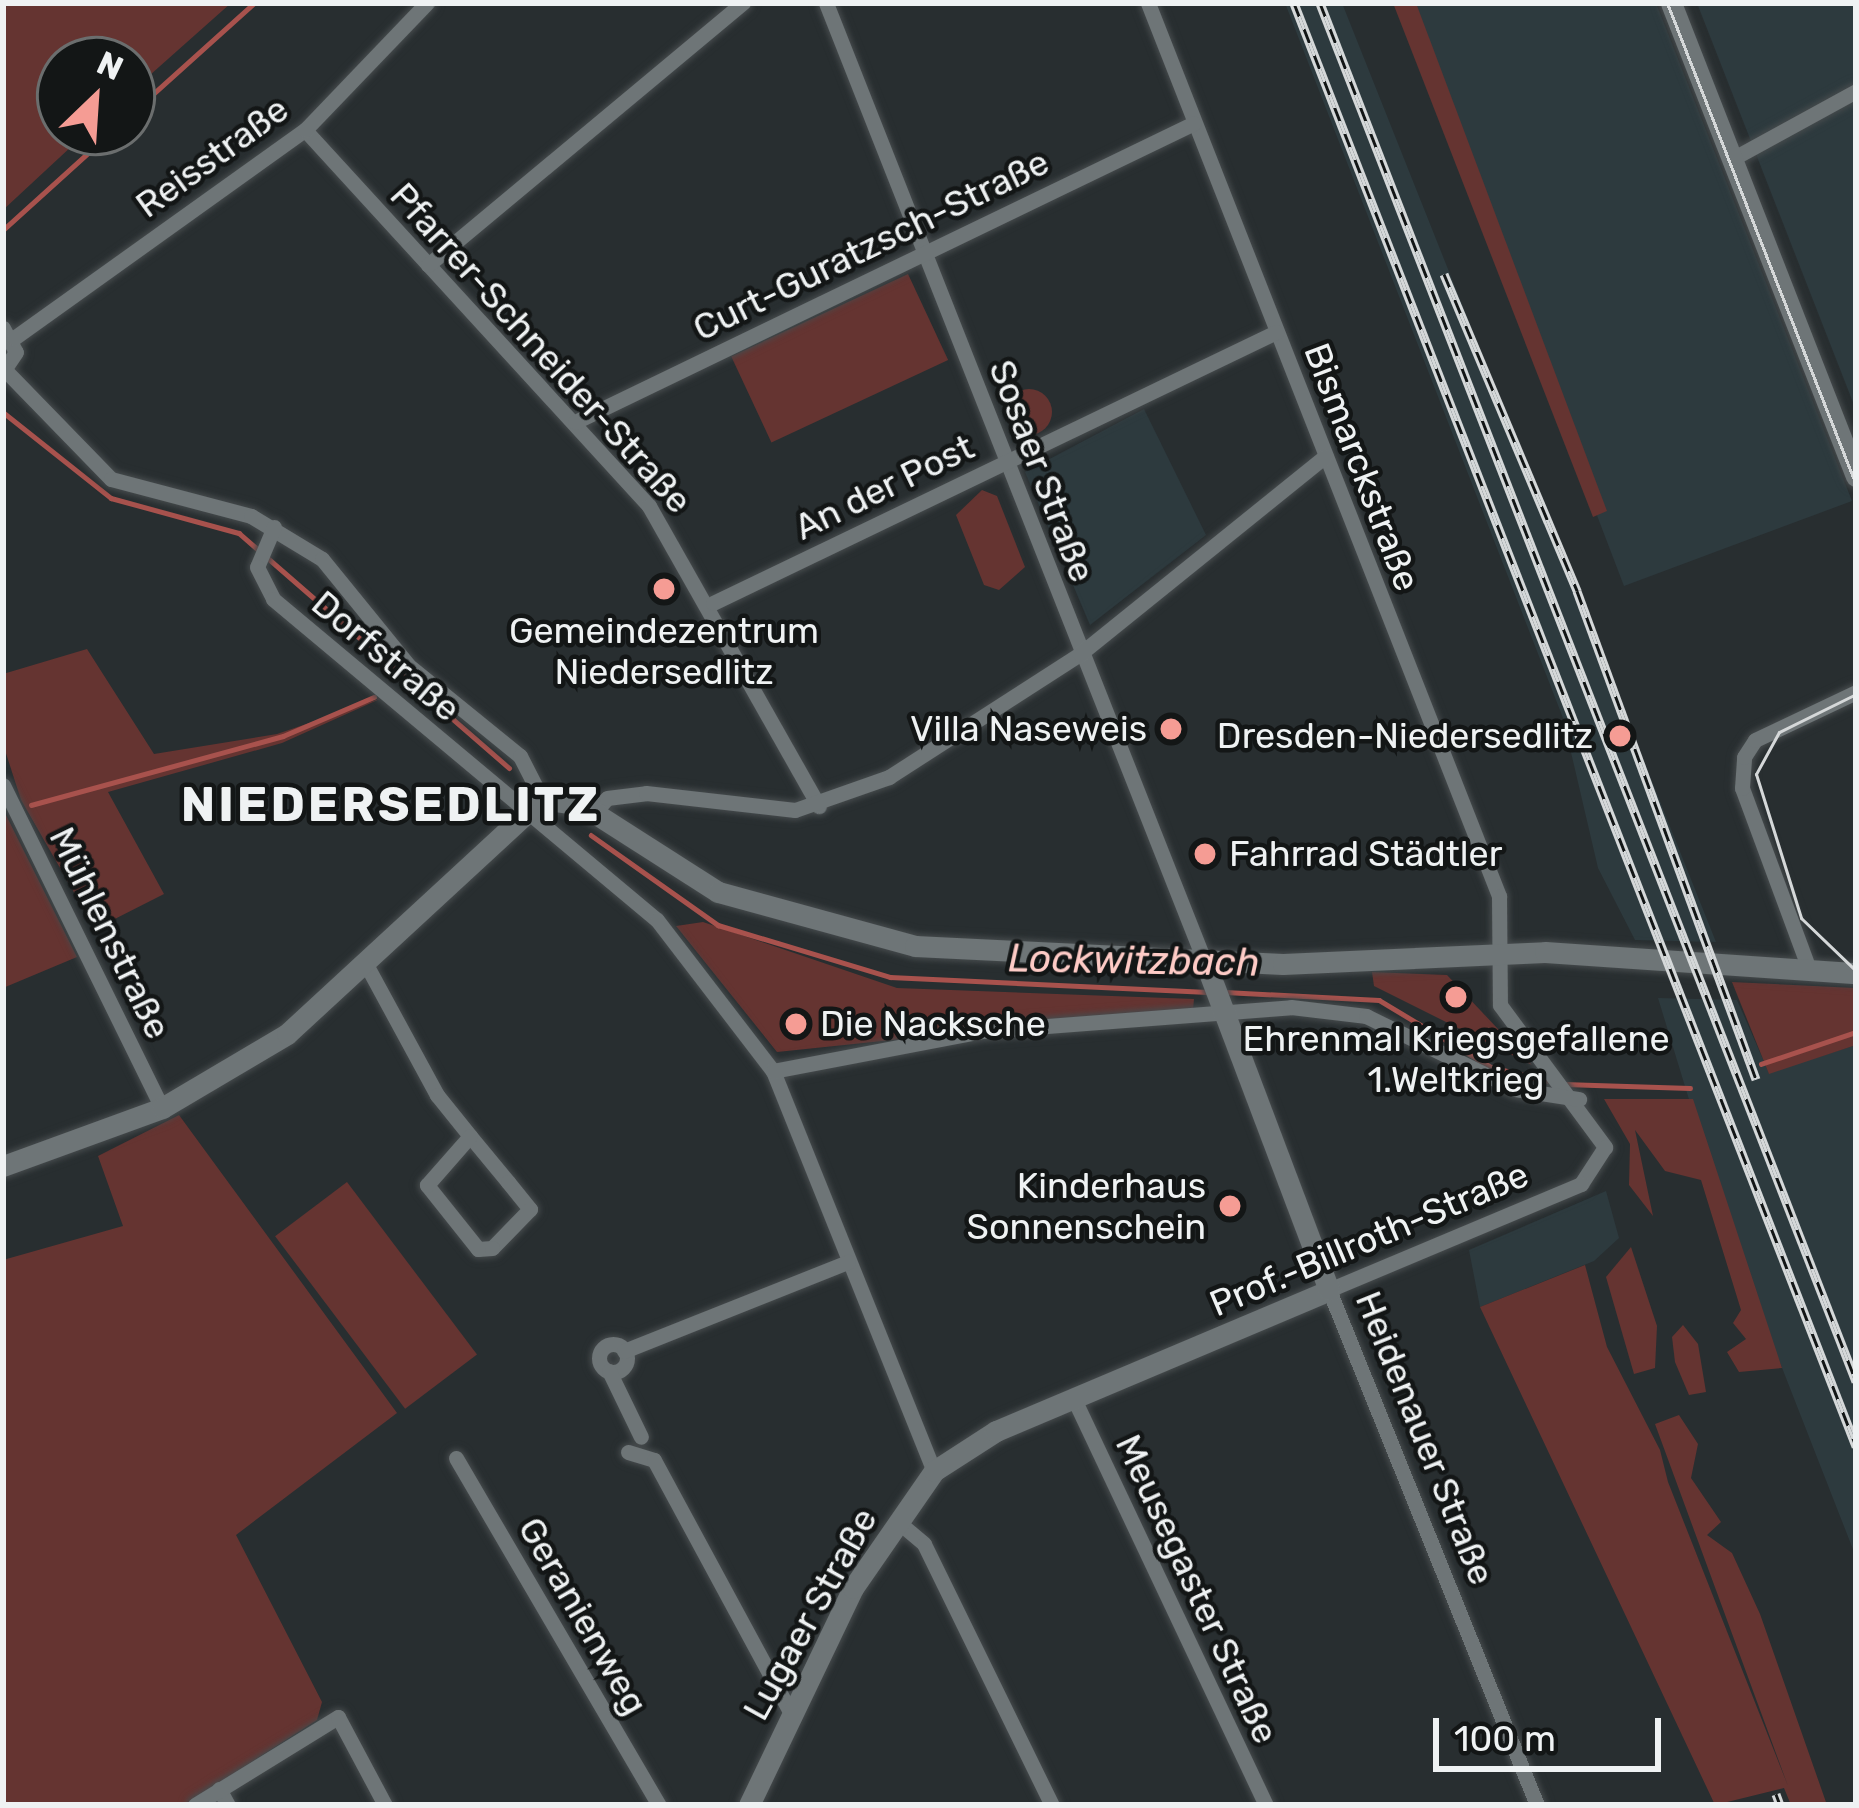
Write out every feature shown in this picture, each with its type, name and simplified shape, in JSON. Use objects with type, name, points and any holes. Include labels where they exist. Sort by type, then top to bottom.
[{"type":"street","name":"Reisstraße","points":[[8,333],[305,130],[427,3]]},
{"type":"street","points":[[428,265],[743,3]]},
{"type":"street","name":"Sosaer Straße","points":[[826,3],[1080,654],[1210,970]]},
{"type":"street","name":"Bismarckstraße","points":[[1148,3],[1498,896],[1502,956]]},
{"type":"street","points":[[1671,3],[1856,476]]},
{"type":"street","points":[[1732,159],[1856,91]]},
{"type":"street","name":"Curt-Guratzsch-Straße","points":[[575,422],[1194,123]]},
{"type":"street","name":"Pfarrer-Schneider-Straße","points":[[305,130],[575,422],[713,603],[819,806]]},
{"type":"street","name":"An der Post","points":[[713,603],[1276,332]]},
{"type":"street","points":[[4,370],[8,333]]},
{"type":"street","name":"Dorfstraße","points":[[4,370],[111,479],[267,543],[322,559],[408,665],[520,756],[534,802]]},
{"type":"street","points":[[595,812],[607,798],[646,793],[819,806],[929,756],[1080,654],[1325,456]]},
{"type":"street","name":"Dorfstraße","points":[[267,543],[273,599],[534,802]]},
{"type":"street","points":[[1809,969],[1742,788],[1755,740],[1856,692]]},
{"type":"street","name":"Mühlenstraße","points":[[3,785],[162,1108]]},
{"type":"street","points":[[534,802],[595,812],[698,884],[854,936],[1057,961],[1210,970],[1502,956],[1856,973]]},
{"type":"street","points":[[3,1166],[162,1108],[287,1034],[368,968],[534,802]]},
{"type":"street","points":[[534,802],[657,920],[773,1071],[934,1471]]},
{"type":"street","name":"Prof.-Billroth-Straße","points":[[934,1471],[1074,1399],[1591,1178],[1605,1147],[1577,1097],[1500,1005],[1502,956]]},
{"type":"street","points":[[368,968],[470,1136],[530,1209],[493,1248],[478,1249],[427,1185],[470,1136]]},
{"type":"street","name":"Heidenauer Straße","points":[[1210,970],[1329,1290],[1538,1805]]},
{"type":"street","points":[[773,1071],[982,1031],[1227,1010],[1366,1016],[1498,1083],[1577,1097]]},
{"type":"street","points":[[641,1437],[609,1371],[622,1368],[624,1351],[848,1262]]},
{"type":"street","name":"Meusegaster Straße","points":[[1074,1399],[1266,1805]]},
{"type":"street","points":[[628,1452],[654,1460],[790,1712]]},
{"type":"street","name":"Geranienweg","points":[[456,1458],[659,1805]]},
{"type":"street","name":"Lugaer Straße","points":[[749,1805],[790,1712],[897,1521],[934,1471]]},
{"type":"street","points":[[897,1521],[924,1544],[1052,1805]]},
{"type":"street","points":[[194,1805],[338,1717],[385,1805]]},
{"type":"street","points":[[219,1789],[228,1805]]},
{"type":"shaded area","points":[[3,3],[231,3],[156,70],[156,36],[36,36],[36,156],[61,156],[3,210]]},
{"type":"shaded area","points":[[1285,3],[1342,3],[1716,942],[1635,940],[1598,868],[1563,718]]},
{"type":"shaded area","points":[[1393,3],[1416,3],[1607,511],[1593,517]]},
{"type":"shaded area","points":[[1401,3],[1656,3],[1852,501],[1624,586]]},
{"type":"shaded area","points":[[1697,3],[1856,3],[1856,410]]},
{"type":"shaded area","points":[[908,274],[948,360],[771,443],[731,356]]},
{"type":"shaded area","points":[[1029,389],[1045,396],[1052,412],[1045,428],[1029,435],[1013,428],[1006,412],[1013,396]]},
{"type":"shaded area","points":[[1144,409],[1206,535],[1090,625],[1025,472]]},
{"type":"shaded area","points":[[982,490],[997,496],[1025,567],[999,590],[984,585],[956,515]]},
{"type":"shaded area","points":[[87,649],[154,754],[277,734],[382,698],[282,743],[108,792],[164,894],[95,929],[21,800],[3,744],[3,674]]},
{"type":"shaded area","points":[[3,809],[77,957],[3,988]]},
{"type":"shaded area","points":[[703,922],[897,988],[1194,999],[1193,1009],[777,1052],[676,926]]},
{"type":"shaded area","points":[[1372,972],[1447,975],[1532,1065],[1374,986]]},
{"type":"shaded area","points":[[1732,982],[1856,988],[1856,1045],[1769,1074]]},
{"type":"shaded area","points":[[1658,998],[1737,1000],[1769,1073],[1856,1045],[1856,1557],[1732,1240]]},
{"type":"shaded area","points":[[1604,1099],[1693,1099],[1782,1368],[1739,1372],[1727,1352],[1746,1339],[1733,1323],[1741,1310],[1701,1180],[1665,1171],[1635,1130],[1653,1216],[1629,1185],[1630,1144]]},
{"type":"shaded area","points":[[179,1115],[397,1413],[236,1535],[322,1702],[317,1720],[184,1805],[3,1805],[3,1260],[123,1226],[98,1156]]},
{"type":"shaded area","points":[[347,1182],[477,1355],[405,1409],[275,1236]]},
{"type":"shaded area","points":[[1606,1191],[1619,1238],[1594,1261],[1480,1307],[1469,1250]]},
{"type":"shaded area","points":[[1631,1247],[1657,1326],[1655,1368],[1634,1374],[1606,1277]]},
{"type":"shaded area","points":[[1585,1265],[1607,1347],[1660,1450],[1668,1482],[1788,1786],[1655,1424],[1679,1415],[1698,1444],[1691,1478],[1721,1522],[1707,1535],[1732,1553],[1760,1614],[1827,1805],[1791,1805],[1784,1788],[1715,1805],[1480,1307]]},
{"type":"shaded area","points":[[1683,1325],[1698,1344],[1706,1392],[1689,1395],[1675,1362],[1672,1337]]},
{"type":"waterway","points":[[156,91],[254,3]]},
{"type":"waterway","points":[[3,230],[85,156]]},
{"type":"waterway","name":"Lockwitzbach","points":[[3,412],[111,498],[239,533],[509,768]]},
{"type":"waterway","points":[[31,805],[283,736],[374,697]]},
{"type":"waterway","name":"Lockwitzbach","points":[[591,835],[718,925],[890,977],[1208,992]]},
{"type":"waterway","name":"Lockwitzbach","points":[[1225,992],[1379,1000],[1491,1067],[1552,1082]]},
{"type":"waterway","name":"Lockwitzbach","points":[[1761,1064],[1856,1032]]},
{"type":"waterway","name":"Lockwitzbach","points":[[1563,1084],[1690,1088]]},
{"type":"tram line","points":[[1667,3],[1856,485]]},
{"type":"tram line","points":[[1856,694],[1779,732],[1756,774],[1801,918],[1856,971]]},
{"type":"railway","points":[[1294,3],[1856,1446]]},
{"type":"railway","points":[[1320,3],[1856,1381]]},
{"type":"railway","points":[[1444,274],[1577,591],[1756,1079]]},
{"type":"railway","points":[[1776,1794],[1780,1805]]},
{"type":"place","name":"Gemeindezentrum Niedersedlitz","points":[[664,589]]},
{"type":"place","name":"Villa Naseweis","points":[[1171,729]]},
{"type":"place","name":"Dresden-Niedersedlitz","points":[[1620,736]]},
{"type":"place","name":"Fahrrad Städtler","points":[[1205,854]]},
{"type":"place","name":"Ehrenmal Kriegsgefallene 1.Weltkrieg","points":[[1456,997]]},
{"type":"place","name":"Die Nacksche","points":[[796,1024]]},
{"type":"place","name":"Kinderhaus Sonnenschein","points":[[1230,1206]]},
{"type":"district","name":"NIEDERSEDLITZ","points":[[391,805]]}]
